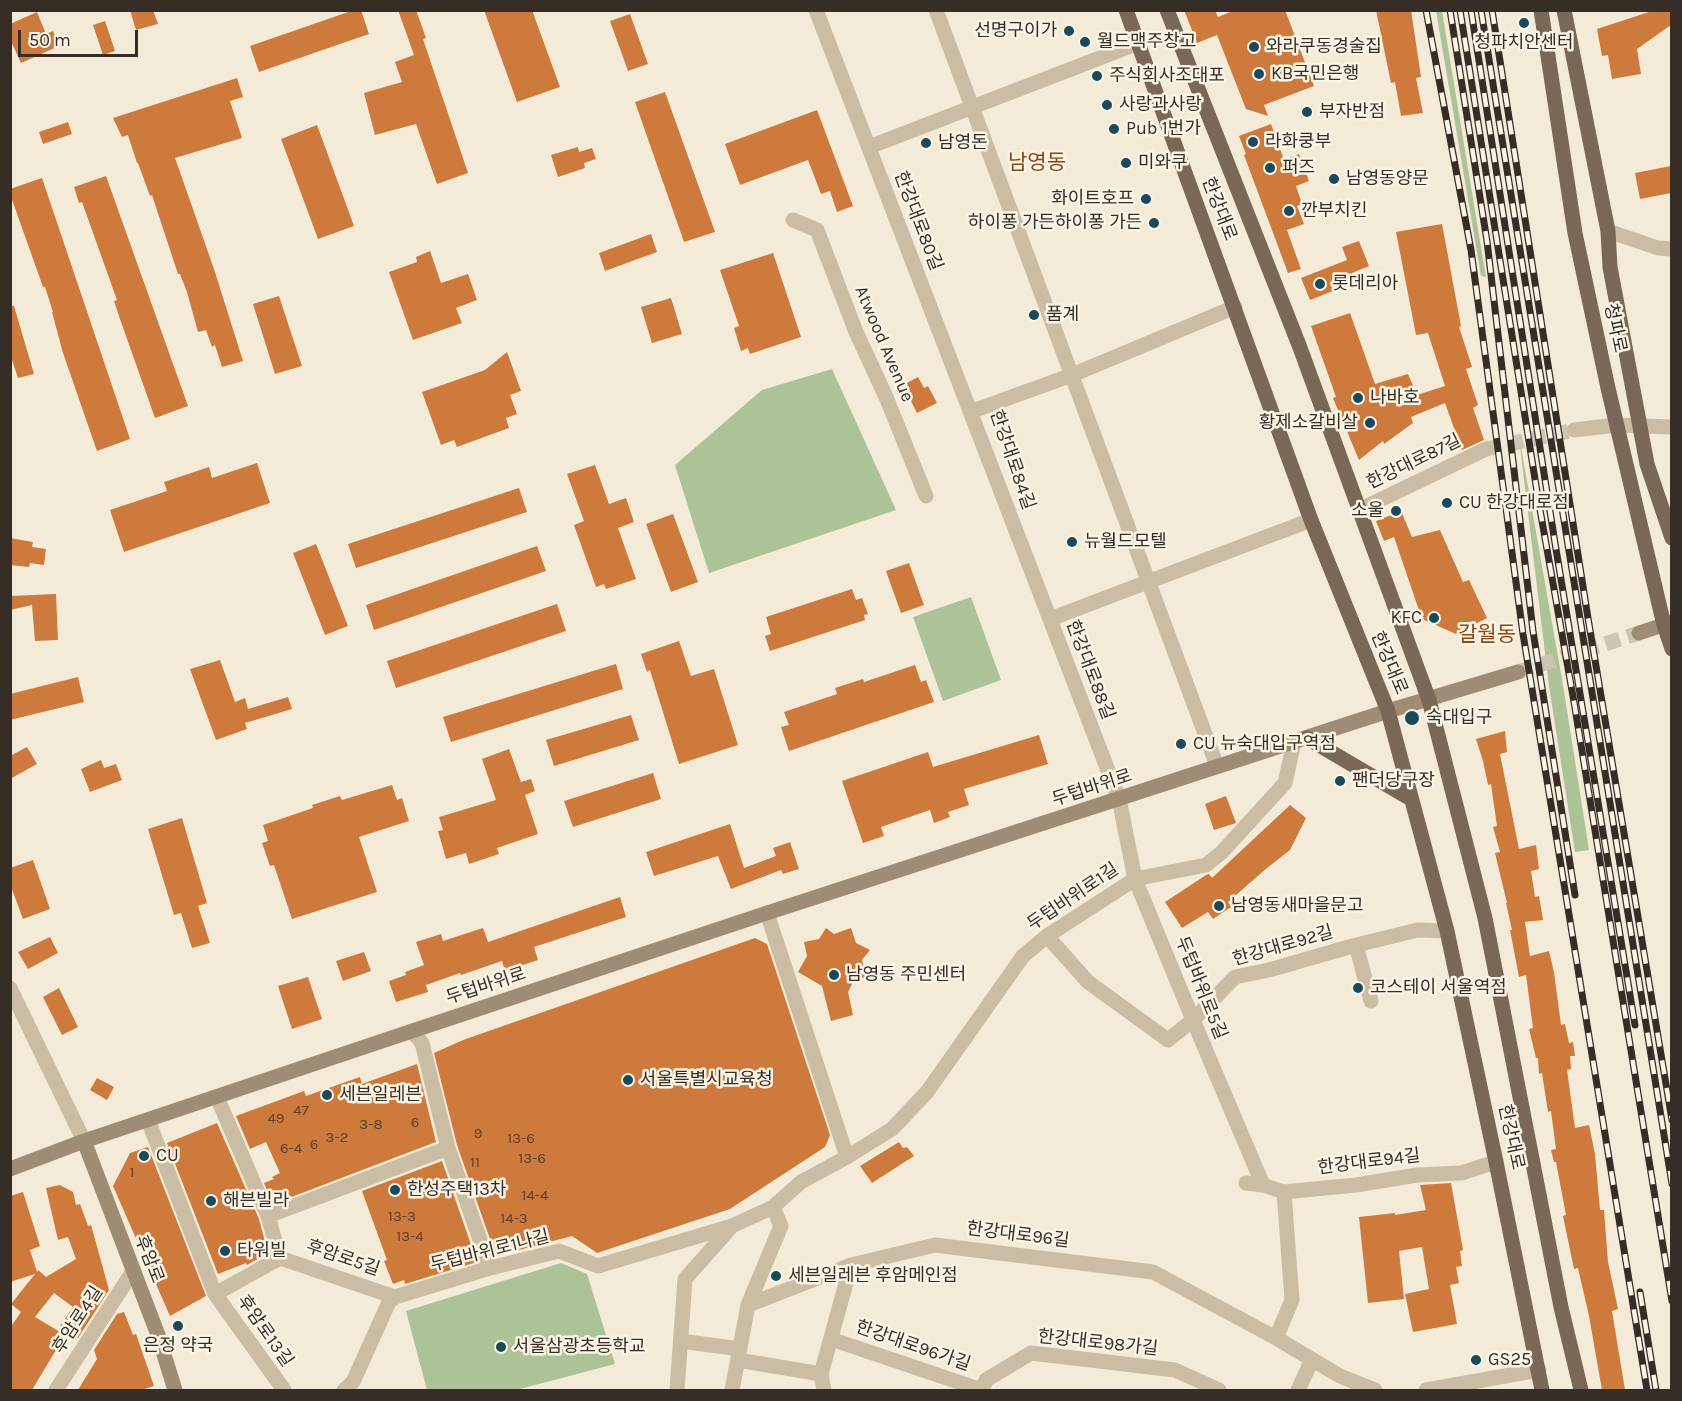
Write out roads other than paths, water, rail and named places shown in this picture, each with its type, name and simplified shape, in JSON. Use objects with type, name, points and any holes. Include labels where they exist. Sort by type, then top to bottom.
[{"type":"main road","name":"한강대로","points":[[1126,10],[1136,44],[1235,307],[1311,520],[1388,711],[1447,931],[1542,1390]]},
{"type":"main road","name":"한강대로","points":[[1167,10],[1299,345],[1429,700],[1485,918],[1559,1295],[1581,1390]]},
{"type":"main road","name":"청파로","points":[[1541,10],[1575,233],[1617,425],[1668,624],[1671,649]]},
{"type":"main road","name":"청파로","points":[[1563,10],[1608,231],[1610,267],[1647,464],[1671,538]]},
{"type":"main road","points":[[1640,633],[1668,624]]},
{"type":"main road","name":"두텁바위로","points":[[10,1169],[412,1030],[767,913],[1388,711],[1518,672]]},
{"type":"main road","points":[[1300,740],[1411,799]]},
{"type":"main road","name":"후암로","points":[[84,1142],[158,1335],[176,1390]]},
{"type":"street","name":"한강대로80길","points":[[816,10],[970,412]]},
{"type":"street","points":[[936,10],[1217,766]]},
{"type":"street","points":[[869,147],[1136,44]]},
{"type":"street","name":"Atwood Avenue","points":[[793,220],[817,230],[856,333],[886,397],[926,496]]},
{"type":"street","points":[[1608,231],[1658,248],[1671,249]]},
{"type":"street","name":"한강대로84길","points":[[1050,619],[970,412],[1072,375],[1235,307]]},
{"type":"street","points":[[1574,430],[1617,425],[1640,425],[1667,430]]},
{"type":"street","name":"한강대로87길","points":[[1359,510],[1486,449]]},
{"type":"street","name":"한강대로88길","points":[[1119,800],[1050,619],[1311,520]]},
{"type":"street","name":"두텁바위로1길","points":[[732,1226],[773,1207],[801,1182],[892,1129],[927,1092],[1023,956],[1047,936],[1135,879],[1206,866],[1222,852],[1285,783],[1300,740]]},
{"type":"street","name":"두텁바위로5길","points":[[1119,800],[1135,879],[1192,1020],[1263,1185]]},
{"type":"street","points":[[767,913],[847,1157]]},
{"type":"street","name":"한강대로92길","points":[[1047,936],[1089,982],[1168,1040],[1192,1020],[1235,977],[1418,930],[1447,931]]},
{"type":"street","points":[[1356,945],[1371,1001]]},
{"type":"street","points":[[10,988],[84,1142]]},
{"type":"street","points":[[412,1030],[422,1043],[448,1148],[490,1268]]},
{"type":"street","points":[[217,1097],[268,1216],[280,1257]]},
{"type":"street","points":[[148,1120],[215,1294]]},
{"type":"street","points":[[268,1216],[448,1148]]},
{"type":"street","name":"한강대로94길","points":[[1246,1183],[1263,1185],[1284,1192],[1356,1185],[1417,1175],[1461,1173],[1496,1162]]},
{"type":"street","points":[[1276,1338],[1292,1300],[1284,1192]]},
{"type":"street","points":[[732,1390],[748,1305],[781,1226],[773,1207]]},
{"type":"street","points":[[677,1390],[685,1279],[732,1226]]},
{"type":"street","name":"두텁바위로1나길","points":[[395,1297],[490,1268],[559,1251],[598,1266],[732,1226]]},
{"type":"street","name":"한강대로96길","points":[[748,1305],[851,1265],[935,1245],[1152,1272],[1276,1338],[1340,1376],[1375,1390]]},
{"type":"street","name":"후암로5길","points":[[215,1294],[280,1257],[395,1297]]},
{"type":"street","name":"한강대로96가길","points":[[824,1390],[821,1374],[851,1265]]},
{"type":"street","name":"후암로4길","points":[[56,1390],[133,1271]]},
{"type":"street","name":"후암로13길","points":[[215,1294],[284,1390]]},
{"type":"street","points":[[344,1390],[353,1382],[389,1302],[395,1297]]},
{"type":"street","name":"한강대로96가길","points":[[831,1339],[982,1390]]},
{"type":"street","points":[[681,1341],[821,1374]]},
{"type":"street","name":"한강대로98가길","points":[[982,1390],[986,1380],[1031,1353],[1175,1370],[1219,1390]]},
{"type":"street","points":[[1298,1390],[1312,1360]]},
{"type":"street","points":[[1426,1390],[1539,1370]]},
{"type":"tunnel","points":[[1486,449],[1574,430]]},
{"type":"tunnel","points":[[1518,672],[1639,633]]},
{"type":"railway","points":[[1426,10],[1471,250],[1523,634],[1647,1390]]},
{"type":"railway","points":[[1450,10],[1487,241],[1533,631],[1575,895]]},
{"type":"railway","points":[[1460,10],[1539,504],[1574,702],[1672,1301]]},
{"type":"railway","points":[[1471,10],[1555,543],[1635,1025]]},
{"type":"railway","points":[[1481,10],[1672,1184]]},
{"type":"railway","points":[[1492,10],[1588,618],[1672,1120]]},
{"type":"railway","points":[[1640,1292],[1656,1390]]},
{"type":"place","name":"청파치안센터","points":[[1524,23]]},
{"type":"place","name":"선명구이가","points":[[1069,31]]},
{"type":"place","name":"월드맥주창고","points":[[1085,42]]},
{"type":"place","name":"와라쿠동경술집","points":[[1254,47]]},
{"type":"place","name":"KB국민은행","points":[[1259,74]]},
{"type":"place","name":"주식회사조대포","points":[[1097,76]]},
{"type":"place","name":"사랑과사랑","points":[[1107,105]]},
{"type":"place","name":"부자반점","points":[[1307,112]]},
{"type":"place","name":"Pub 1번가","points":[[1114,129]]},
{"type":"place","name":"라화쿵부","points":[[1253,142]]},
{"type":"place","name":"남영돈","points":[[926,143]]},
{"type":"place","name":"미와쿠","points":[[1126,163]]},
{"type":"place","name":"퍼즈","points":[[1270,168]]},
{"type":"place","name":"남영동양문","points":[[1334,179]]},
{"type":"place","name":"화이트호프","points":[[1146,199]]},
{"type":"place","name":"깐부치킨","points":[[1289,211]]},
{"type":"place","name":"하이퐁 가든하이퐁 가든","points":[[1154,223]]},
{"type":"place","name":"롯데리아","points":[[1320,284]]},
{"type":"place","name":"품계","points":[[1034,315]]},
{"type":"place","name":"나바호","points":[[1358,398]]},
{"type":"place","name":"황제소갈비살","points":[[1370,423]]},
{"type":"place","name":"CU 한강대로점","points":[[1447,503]]},
{"type":"place","name":"소울","points":[[1396,511]]},
{"type":"place","name":"뉴월드모텔","points":[[1072,542]]},
{"type":"place","name":"KFC","points":[[1434,618]]},
{"type":"place","name":"숙대입구","points":[[1412,718]]},
{"type":"place","name":"CU 뉴숙대입구역점","points":[[1181,744]]},
{"type":"place","name":"팬더당구장","points":[[1340,781]]},
{"type":"place","name":"남영동새마을문고","points":[[1219,906]]},
{"type":"place","name":"남영동 주민센터","points":[[834,975]]},
{"type":"place","name":"코스테이 서울역점","points":[[1358,988]]},
{"type":"place","name":"서울특별시교육청","points":[[628,1080]]},
{"type":"place","name":"세븐일레븐","points":[[327,1095]]},
{"type":"place","name":"CU","points":[[144,1156]]},
{"type":"place","name":"한성주택13차","points":[[395,1190]]},
{"type":"place","name":"해븐빌라","points":[[211,1201]]},
{"type":"place","name":"타워빌","points":[[225,1251]]},
{"type":"place","name":"세븐일레븐 후암메인점","points":[[776,1276]]},
{"type":"place","name":"은정 약국","points":[[178,1326]]},
{"type":"place","name":"서울삼광초등학교","points":[[501,1347]]},
{"type":"place","name":"GS25","points":[[1476,1360]]},
{"type":"district","name":"남영동","points":[[1037,163]]},
{"type":"district","name":"갈월동","points":[[1487,635]]}]
